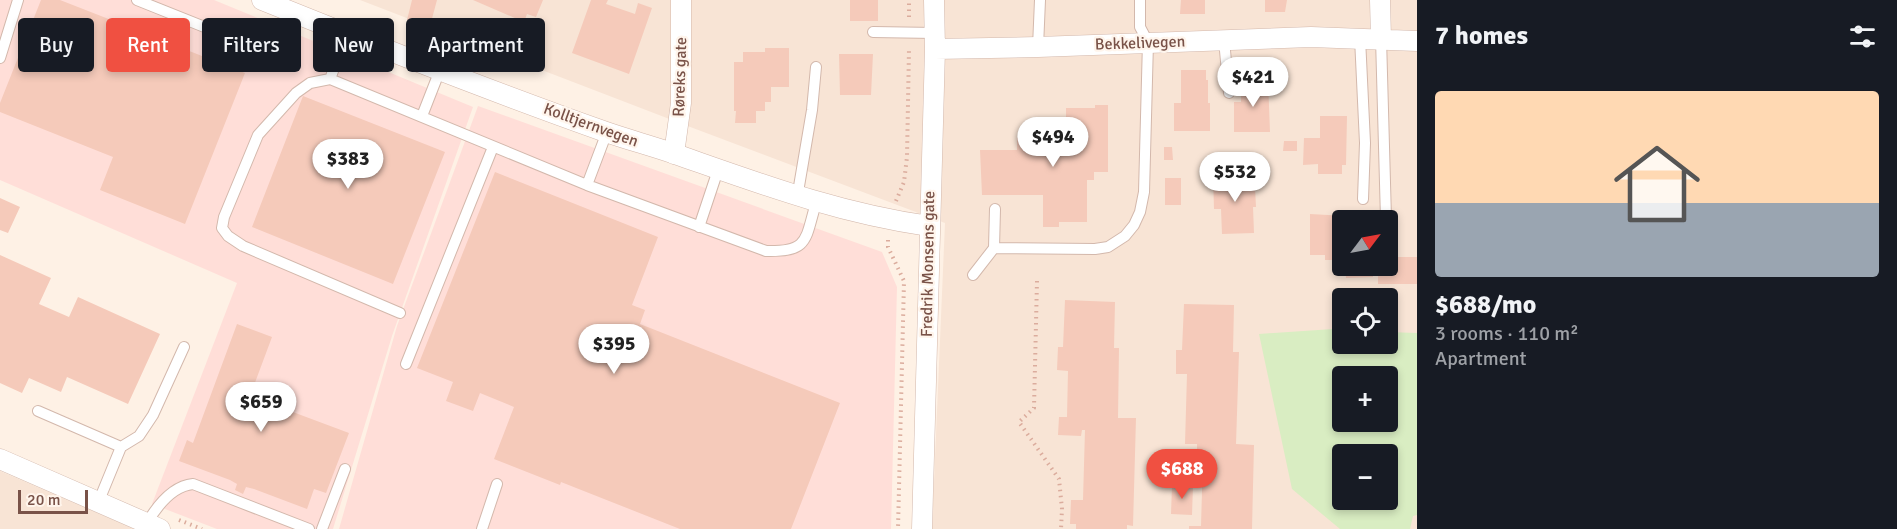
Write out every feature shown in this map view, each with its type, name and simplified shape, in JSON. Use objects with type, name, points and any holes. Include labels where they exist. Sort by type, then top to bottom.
[{"type":"street","name":"Kolltjernvegen","points":[[262,0],[313,20]]},
{"type":"street","name":"Røreks gate","points":[[674,154],[681,103],[681,0]]},
{"type":"street","name":"Fredrik Monsens gate","points":[[922,529],[935,41],[934,0]]},
{"type":"street","points":[[1380,0],[1381,38]]},
{"type":"street","name":"Bekkelivegen","points":[[935,41],[1038,47],[1311,37],[1417,41]]},
{"type":"street","name":"Kolltjernvegen","points":[[445,72],[607,132],[797,198],[887,220],[929,226]]},
{"type":"street","points":[[0,459],[154,526]]},
{"type":"lane","points":[[0,58],[18,0]]},
{"type":"lane","points":[[137,0],[157,4],[202,24]]},
{"type":"lane","points":[[1038,47],[1040,0]]},
{"type":"lane","points":[[994,248],[1095,249],[1108,247],[1125,236],[1134,225],[1140,212],[1144,192],[1148,42],[1140,27],[1140,0]]},
{"type":"lane","points":[[873,32],[909,33],[935,41]]},
{"type":"lane","points":[[1360,38],[1365,143],[1363,199]]},
{"type":"lane","points":[[1381,38],[1386,210]]},
{"type":"lane","points":[[1224,40],[1229,93]]},
{"type":"lane","points":[[797,198],[812,110],[816,67]]},
{"type":"lane","points":[[330,79],[333,72]]},
{"type":"lane","points":[[422,116],[439,72]]},
{"type":"lane","points":[[400,313],[243,246],[228,236],[222,228],[258,135],[296,93],[310,83],[330,79],[587,185],[766,251],[785,252],[798,248],[806,236],[816,203]]},
{"type":"lane","points":[[587,185],[607,132]]},
{"type":"lane","points":[[406,364],[493,147]]},
{"type":"lane","points":[[699,227],[718,170]]},
{"type":"lane","points":[[973,275],[994,248],[995,209]]},
{"type":"lane","points":[[98,503],[121,447],[139,436],[153,415],[184,347]]},
{"type":"lane","points":[[38,411],[121,447]]},
{"type":"lane","points":[[322,529],[345,469]]},
{"type":"lane","points":[[154,526],[155,509],[176,489],[193,484],[309,529]]},
{"type":"lane","points":[[482,529],[497,484]]},
{"type":"path","points":[[898,529],[904,281],[888,246],[887,220],[904,182],[908,157],[909,0]]},
{"type":"path","points":[[1037,281],[1034,408],[1019,422],[1059,480],[1062,509],[1061,529]]},
{"type":"shaded area","points":[[0,0],[214,0],[258,18],[202,18],[202,72],[301,72],[301,36],[313,41],[313,72],[388,72],[473,107],[392,336],[333,529],[217,529],[152,504],[237,283],[0,180]]},
{"type":"shaded area","points":[[360,0],[1417,0],[1417,529],[932,529],[945,223],[545,71],[545,18],[407,18]]},
{"type":"shaded area","points":[[478,106],[882,252],[897,287],[891,529],[339,529],[397,326]]},
{"type":"shaded area","points":[[0,471],[135,529],[0,529]]},
{"type":"green space","points":[[1332,329],[1332,354],[1398,354],[1398,332],[1417,333],[1417,515],[1413,516],[1410,529],[1340,529],[1292,489],[1259,334]]},
{"type":"building","points":[[41,0],[60,0],[106,18],[106,72],[190,72],[190,51],[202,56],[202,72],[245,73],[185,224],[100,190],[113,157],[0,112],[0,103],[18,58],[18,72],[94,72],[94,18],[34,18]]},
{"type":"building","points":[[412,0],[437,0],[432,18],[408,18]]},
{"type":"building","points":[[473,0],[543,0],[536,17],[527,14],[526,18],[515,18]]},
{"type":"building","points":[[591,0],[608,0],[606,4],[635,14],[638,3],[652,8],[629,74],[572,53]]},
{"type":"building","points":[[850,0],[878,0],[878,21],[850,21]]},
{"type":"building","points":[[1181,0],[1205,0],[1205,14],[1180,14]]},
{"type":"building","points":[[1265,0],[1287,0],[1285,12],[1265,12]]},
{"type":"building","points":[[765,48],[789,48],[789,87],[771,87],[771,102],[765,102],[765,111],[756,111],[756,123],[735,123],[734,62],[743,62],[743,52],[765,52]]},
{"type":"building","points":[[839,54],[873,54],[871,95],[840,95]]},
{"type":"building","points":[[1181,70],[1206,70],[1208,103],[1210,103],[1210,131],[1174,131],[1174,103],[1181,103]]},
{"type":"building","points":[[1241,80],[1268,80],[1270,132],[1234,132],[1234,102],[1241,102]]},
{"type":"building","points":[[303,96],[445,152],[393,284],[252,227]]},
{"type":"building","points":[[1095,105],[1108,105],[1108,172],[1094,172],[1094,180],[1087,180],[1087,222],[1059,222],[1059,227],[1043,227],[1043,195],[982,195],[980,150],[1017,150],[1017,138],[1028,138],[1028,150],[1066,150],[1066,108],[1095,108]]},
{"type":"building","points":[[1320,116],[1347,116],[1346,165],[1342,165],[1342,174],[1318,174],[1318,164],[1303,165],[1304,138],[1320,138]]},
{"type":"building","points":[[1284,141],[1297,141],[1297,151],[1283,151]]},
{"type":"building","points":[[1164,147],[1172,147],[1173,160],[1164,160]]},
{"type":"building","points":[[495,172],[658,237],[632,305],[645,310],[640,324],[840,403],[791,529],[680,529],[561,482],[560,485],[494,459],[514,407],[480,393],[473,411],[446,401],[453,382],[417,368]]},
{"type":"building","points":[[1252,174],[1256,207],[1253,207],[1254,233],[1222,234],[1221,209],[1214,209],[1213,175]]},
{"type":"building","points":[[1165,178],[1181,178],[1181,205],[1165,205]]},
{"type":"building","points":[[0,198],[20,207],[8,233],[0,230]]},
{"type":"building","points":[[1310,214],[1332,215],[1332,260],[1325,260],[1325,255],[1310,255]]},
{"type":"building","points":[[0,255],[51,278],[39,304],[69,317],[78,297],[160,334],[128,404],[67,377],[61,392],[29,378],[22,393],[0,383]]},
{"type":"building","points":[[1398,257],[1417,257],[1417,284],[1378,284],[1378,276],[1398,276]]},
{"type":"building","points":[[1346,276],[1373,277],[1346,278]]},
{"type":"building","points":[[1065,300],[1115,302],[1114,348],[1119,348],[1118,418],[1136,418],[1133,526],[1127,525],[1127,529],[1076,529],[1076,524],[1070,524],[1071,500],[1083,500],[1085,430],[1082,430],[1081,436],[1058,435],[1059,417],[1067,417],[1068,371],[1057,370],[1058,347],[1063,347]]},
{"type":"building","points":[[1184,304],[1234,305],[1233,352],[1239,352],[1236,444],[1254,445],[1252,529],[1189,529],[1189,526],[1201,526],[1203,456],[1197,457],[1197,444],[1185,444],[1187,374],[1176,374],[1176,350],[1182,350]]},
{"type":"building","points":[[237,324],[272,337],[250,396],[349,433],[326,493],[314,489],[307,509],[246,487],[243,494],[235,490],[237,484],[230,480],[179,461],[187,440],[193,443]]},
{"type":"building","points":[[1172,485],[1193,486],[1192,515],[1171,514]]}]
